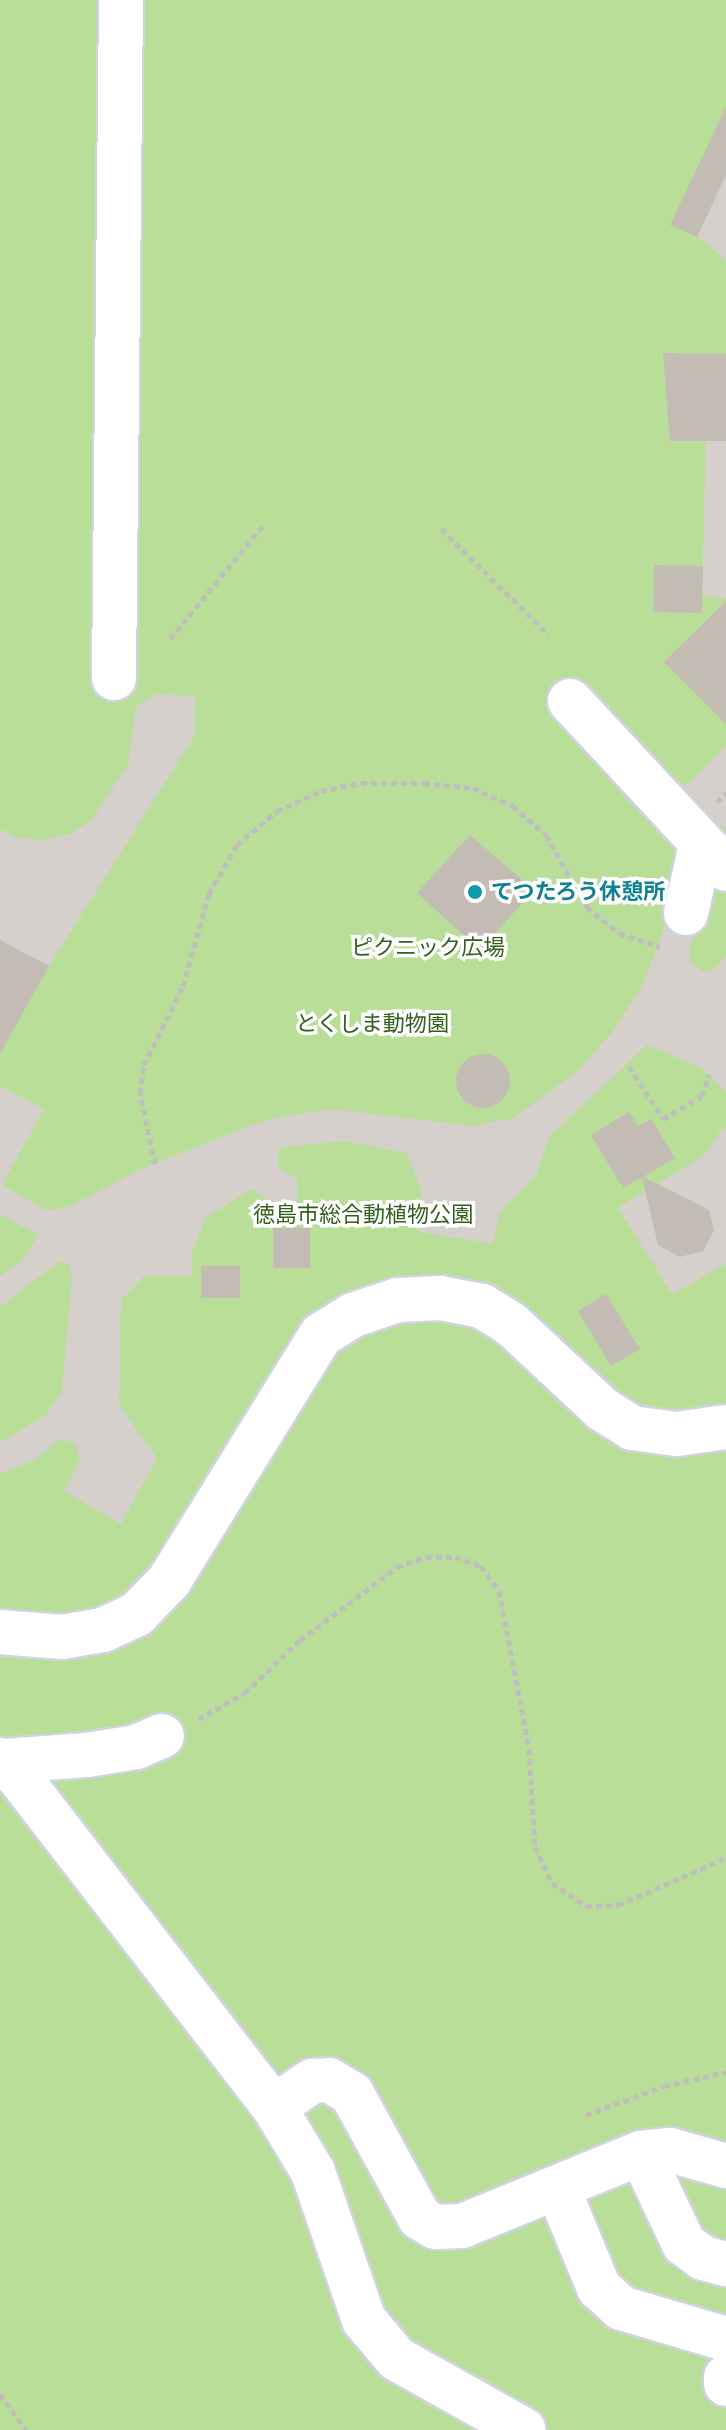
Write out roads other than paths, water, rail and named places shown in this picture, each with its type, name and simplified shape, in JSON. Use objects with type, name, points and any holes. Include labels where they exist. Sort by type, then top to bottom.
[{"type":"street","points":[[114,678],[121,0]]},
{"type":"street","points":[[570,701],[714,857],[686,913]]},
{"type":"street","points":[[0,1632],[62,1637],[103,1630],[137,1614],[169,1581],[321,1335],[353,1315],[398,1300],[440,1298],[482,1306],[511,1324],[602,1409],[632,1428],[677,1434],[726,1427]]},
{"type":"street","points":[[2,1760],[87,1755],[136,1747],[162,1736]]},
{"type":"street","points":[[2,1760],[274,2107],[313,2172],[364,2320],[397,2359],[524,2430]]},
{"type":"street","points":[[274,2107],[312,2081],[329,2080],[352,2094],[420,2218],[435,2227],[462,2226],[641,2153],[670,2150],[726,2166]]},
{"type":"street","points":[[641,2153],[684,2244],[703,2258],[726,2264]]},
{"type":"street","points":[[558,2189],[599,2288],[621,2308],[726,2339]]},
{"type":"street","points":[[726,2377],[726,2384]]},
{"type":"place","name":"てつたろう休憩所","points":[[475,892]]},
{"type":"park label","name":"ピクニック広場","points":[[428,948]]},
{"type":"park label","name":"とくしま動物園","points":[[372,1024]]},
{"type":"park label","name":"徳島市総合動植物公園","points":[[363,1215]]}]
